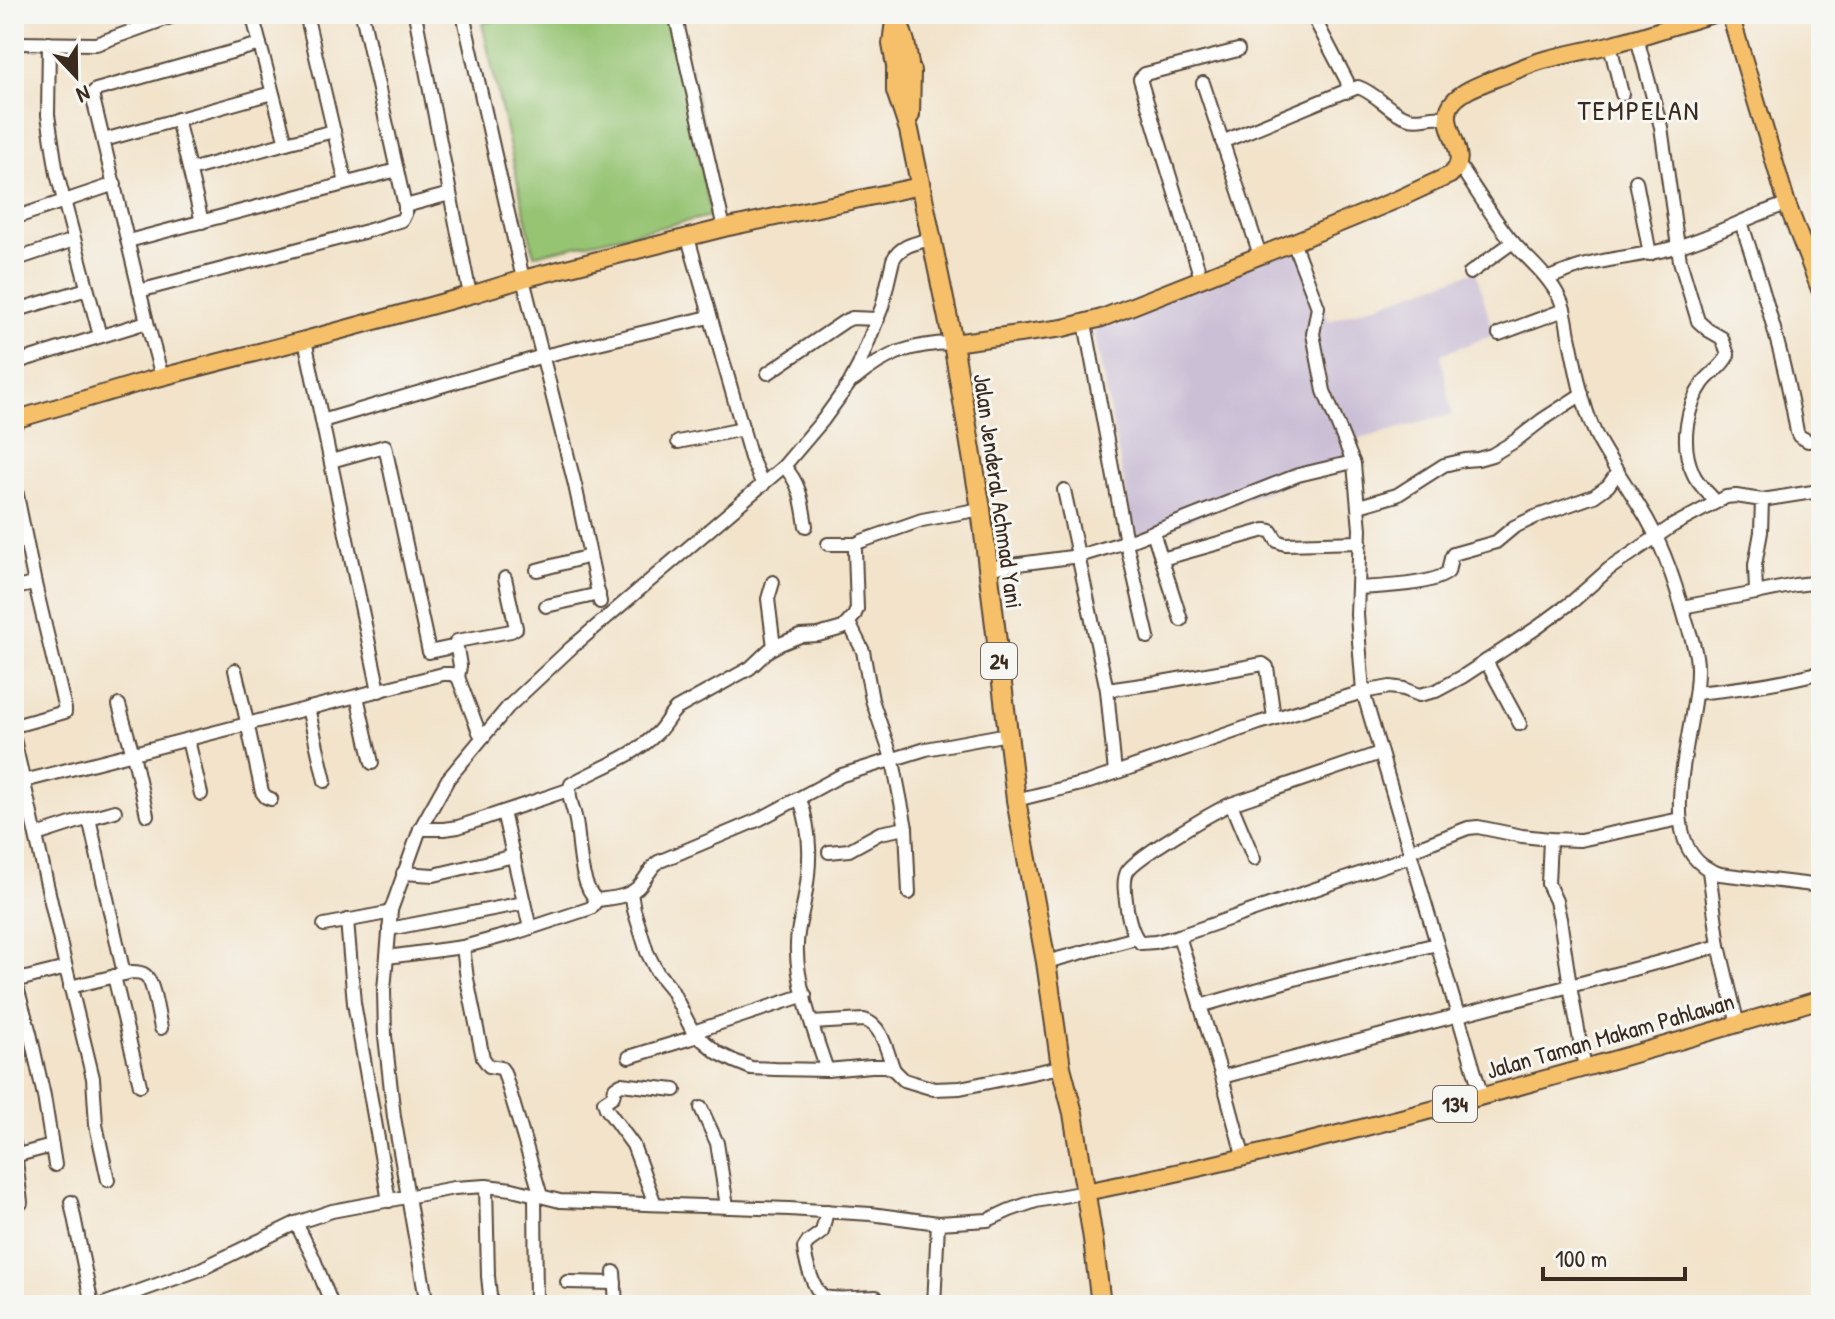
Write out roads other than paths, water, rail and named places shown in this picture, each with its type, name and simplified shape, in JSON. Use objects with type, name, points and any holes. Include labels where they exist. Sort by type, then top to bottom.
[{"type":"highway","name":"Jalan Jenderal Achmad Yani","points":[[896,15],[892,44],[903,68],[909,130],[953,343],[981,509],[1016,800],[1085,1192]]},
{"type":"highway","name":"24","points":[[1085,1192],[1101,1305]]},
{"type":"main road","points":[[1730,14],[1787,204],[1819,281]]},
{"type":"main road","points":[[953,343],[1085,323],[1396,200],[1450,175],[1459,165],[1448,120],[1450,105],[1475,86],[1545,60],[1637,38],[1666,21],[1690,21],[1711,15]]},
{"type":"main road","points":[[14,420],[523,279],[724,228],[920,186]]},
{"type":"main road","name":"Jalan Taman Makam Pahlawan","points":[[1085,1192],[1244,1159],[1482,1097],[1821,999]]},
{"type":"street","points":[[14,43],[96,44],[179,14]]},
{"type":"street","points":[[252,14],[286,143]]},
{"type":"street","points":[[306,14],[346,183]]},
{"type":"street","points":[[139,291],[402,220],[405,206],[362,14]]},
{"type":"street","points":[[415,14],[470,295]]},
{"type":"street","points":[[463,14],[600,598],[546,606]]},
{"type":"street","points":[[675,14],[724,228]]},
{"type":"street","points":[[1312,14],[1347,81],[1346,92]]},
{"type":"street","points":[[1637,38],[1661,127],[1677,247],[1698,321],[1722,338],[1728,355],[1697,393],[1687,425],[1686,443],[1693,474],[1716,502]]},
{"type":"street","points":[[49,43],[48,115],[57,174],[100,336]]},
{"type":"street","points":[[162,377],[92,94],[95,90],[260,44]]},
{"type":"street","points":[[1610,45],[1622,94]]},
{"type":"street","points":[[1201,278],[1140,79],[1145,74],[1238,50]]},
{"type":"street","points":[[1203,83],[1260,255]]},
{"type":"street","points":[[1222,142],[1358,87],[1369,91],[1396,113],[1413,119],[1440,116],[1448,120]]},
{"type":"street","points":[[104,140],[272,93]]},
{"type":"street","points":[[177,119],[202,222]]},
{"type":"street","points":[[190,170],[334,131]]},
{"type":"street","points":[[1459,165],[1513,242],[1549,278],[1564,310],[1592,426],[1656,537],[1675,581],[1696,657],[1696,693],[1683,763],[1680,819],[1682,835],[1689,851],[1709,871],[1720,874],[1821,886]]},
{"type":"street","points":[[128,241],[397,170]]},
{"type":"street","points":[[1636,181],[1650,254]]},
{"type":"street","points":[[14,202],[16,217],[115,184]]},
{"type":"street","points":[[405,206],[450,194]]},
{"type":"street","points":[[1549,278],[1591,263],[1677,247],[1787,204]]},
{"type":"street","points":[[1741,222],[1772,320],[1797,432],[1808,441]]},
{"type":"street","points":[[688,238],[751,458],[763,485]]},
{"type":"street","points":[[427,1305],[394,1117],[385,1036],[384,990],[391,910],[420,829],[448,779],[508,707],[571,648],[784,466],[849,384],[878,319],[897,253],[931,239]]},
{"type":"street","points":[[14,260],[74,240]]},
{"type":"street","points":[[1293,242],[1318,307],[1313,334],[1324,391],[1356,467],[1360,542],[1358,628],[1363,692],[1482,1097]]},
{"type":"street","points":[[1470,273],[1513,242]]},
{"type":"street","points":[[14,311],[87,289]]},
{"type":"street","points":[[1499,334],[1564,310]]},
{"type":"street","points":[[322,421],[543,356],[709,317]]},
{"type":"street","points":[[768,373],[845,321],[852,318],[878,319]]},
{"type":"street","points":[[14,363],[147,322]]},
{"type":"street","points":[[1085,323],[1126,542],[1148,637]]},
{"type":"street","points":[[305,340],[379,691]]},
{"type":"street","points":[[849,384],[867,369],[900,351],[925,344],[953,343]]},
{"type":"street","points":[[1359,506],[1397,495],[1444,465],[1492,455],[1582,394]]},
{"type":"street","points":[[678,442],[743,429]]},
{"type":"street","points":[[331,461],[385,446],[429,652],[452,647]]},
{"type":"street","points":[[988,568],[1079,556],[1126,542],[1298,475],[1353,462]]},
{"type":"street","points":[[784,466],[795,478],[806,526]]},
{"type":"street","points":[[1358,588],[1440,578],[1448,572],[1453,554],[1496,542],[1514,527],[1535,517],[1594,496],[1608,486],[1618,472]]},
{"type":"street","points":[[14,488],[65,709],[58,716],[14,726]]},
{"type":"street","points":[[1064,490],[1107,690],[1115,773]]},
{"type":"street","points":[[1016,800],[1064,790],[1274,718],[1363,692],[1390,687],[1419,695],[1428,694],[1462,677],[1538,627],[1609,569],[1716,502],[1736,496],[1762,500],[1819,491]]},
{"type":"street","points":[[1756,593],[1755,565],[1761,532],[1762,500]]},
{"type":"street","points":[[828,544],[856,544],[922,520],[981,509]]},
{"type":"street","points":[[1162,559],[1265,530],[1271,531],[1277,541],[1285,544],[1360,542]]},
{"type":"street","points":[[1153,532],[1181,620]]},
{"type":"street","points":[[597,900],[587,883],[579,852],[577,823],[568,790],[571,784],[629,754],[655,736],[676,709],[750,668],[774,647],[800,636],[832,632],[849,623],[857,609],[856,544]]},
{"type":"street","points":[[537,570],[590,556]]},
{"type":"street","points":[[484,736],[479,732],[458,677],[460,666],[456,642],[516,628],[505,578]]},
{"type":"street","points":[[773,582],[768,602],[774,647]]},
{"type":"street","points":[[1682,607],[1821,582]]},
{"type":"street","points":[[14,588],[35,584]]},
{"type":"street","points":[[849,623],[863,651],[872,700],[893,761],[906,828],[909,893]]},
{"type":"street","points":[[1486,661],[1520,724]]},
{"type":"street","points":[[1107,690],[1263,664],[1267,667],[1274,718]]},
{"type":"street","points":[[235,670],[262,792],[271,799]]},
{"type":"street","points":[[1696,693],[1821,672]]},
{"type":"street","points":[[22,790],[133,754],[248,723],[443,674],[458,677]]},
{"type":"street","points":[[357,696],[372,763]]},
{"type":"street","points":[[119,705],[147,815]]},
{"type":"street","points":[[308,708],[325,781]]},
{"type":"street","points":[[387,957],[463,947],[591,908],[597,900],[631,893],[658,862],[800,799],[842,775],[926,749],[1008,734]]},
{"type":"street","points":[[14,739],[22,790],[37,835],[93,1078],[96,1125],[108,1180]]},
{"type":"street","points":[[188,740],[201,794]]},
{"type":"street","points":[[1380,753],[1231,804],[1154,849],[1128,870],[1124,888],[1136,938],[1146,944],[1179,936],[1410,854],[1468,828],[1580,840],[1680,819]]},
{"type":"street","points":[[420,829],[458,827],[568,790]]},
{"type":"street","points":[[800,799],[810,839],[808,882],[796,943],[798,965],[827,1070]]},
{"type":"street","points":[[1231,804],[1254,859]]},
{"type":"street","points":[[37,835],[115,811]]},
{"type":"street","points":[[503,812],[530,928]]},
{"type":"street","points":[[89,818],[140,1085]]},
{"type":"street","points":[[829,852],[849,850],[880,833],[906,828]]},
{"type":"street","points":[[1550,839],[1548,884],[1560,919],[1585,1068]]},
{"type":"street","points":[[403,873],[434,875],[514,856]]},
{"type":"street","points":[[1709,871],[1719,946],[1738,1025]]},
{"type":"street","points":[[631,893],[647,952],[696,1034],[718,1053],[751,1068],[827,1070],[886,1066],[904,1080],[934,1089],[960,1088],[1061,1067]]},
{"type":"street","points":[[389,929],[524,903]]},
{"type":"street","points":[[324,925],[391,910]]},
{"type":"street","points":[[347,920],[354,1003],[389,1201]]},
{"type":"street","points":[[1179,936],[1244,1159]]},
{"type":"street","points":[[1046,962],[1136,938]]},
{"type":"street","points":[[1200,1006],[1305,976],[1437,944]]},
{"type":"street","points":[[1222,1077],[1719,946]]},
{"type":"street","points":[[463,947],[483,1058],[489,1066],[501,1068],[504,1072],[538,1196],[536,1305]]},
{"type":"street","points":[[55,1165],[44,1096],[14,980],[66,968]]},
{"type":"street","points":[[70,987],[142,972],[148,977],[161,1028]]},
{"type":"street","points":[[629,1057],[805,995]]},
{"type":"street","points":[[812,1023],[870,1022],[878,1030],[894,1070]]},
{"type":"street","points":[[14,1037],[30,1033]]},
{"type":"street","points":[[655,1204],[633,1145],[604,1102],[613,1096],[615,1088],[621,1084],[675,1090]]},
{"type":"street","points":[[701,1108],[717,1143],[727,1206]]},
{"type":"street","points":[[21,1203],[15,1152],[52,1146]]},
{"type":"street","points":[[486,1186],[491,1305]]},
{"type":"street","points":[[104,1304],[201,1269],[296,1223],[332,1211],[454,1188],[486,1186],[512,1189],[560,1201],[827,1211],[938,1223],[988,1220],[1036,1201],[1085,1192]]},
{"type":"street","points":[[71,1202],[92,1305]]},
{"type":"street","points":[[827,1211],[822,1232],[804,1248],[820,1293],[828,1298],[876,1297]]},
{"type":"street","points":[[296,1223],[332,1305]]},
{"type":"street","points":[[934,1305],[938,1223]]},
{"type":"street","points":[[567,1282],[615,1277],[616,1305]]},
{"type":"district","name":"TEMPELAN","points":[[1639,110]]}]
